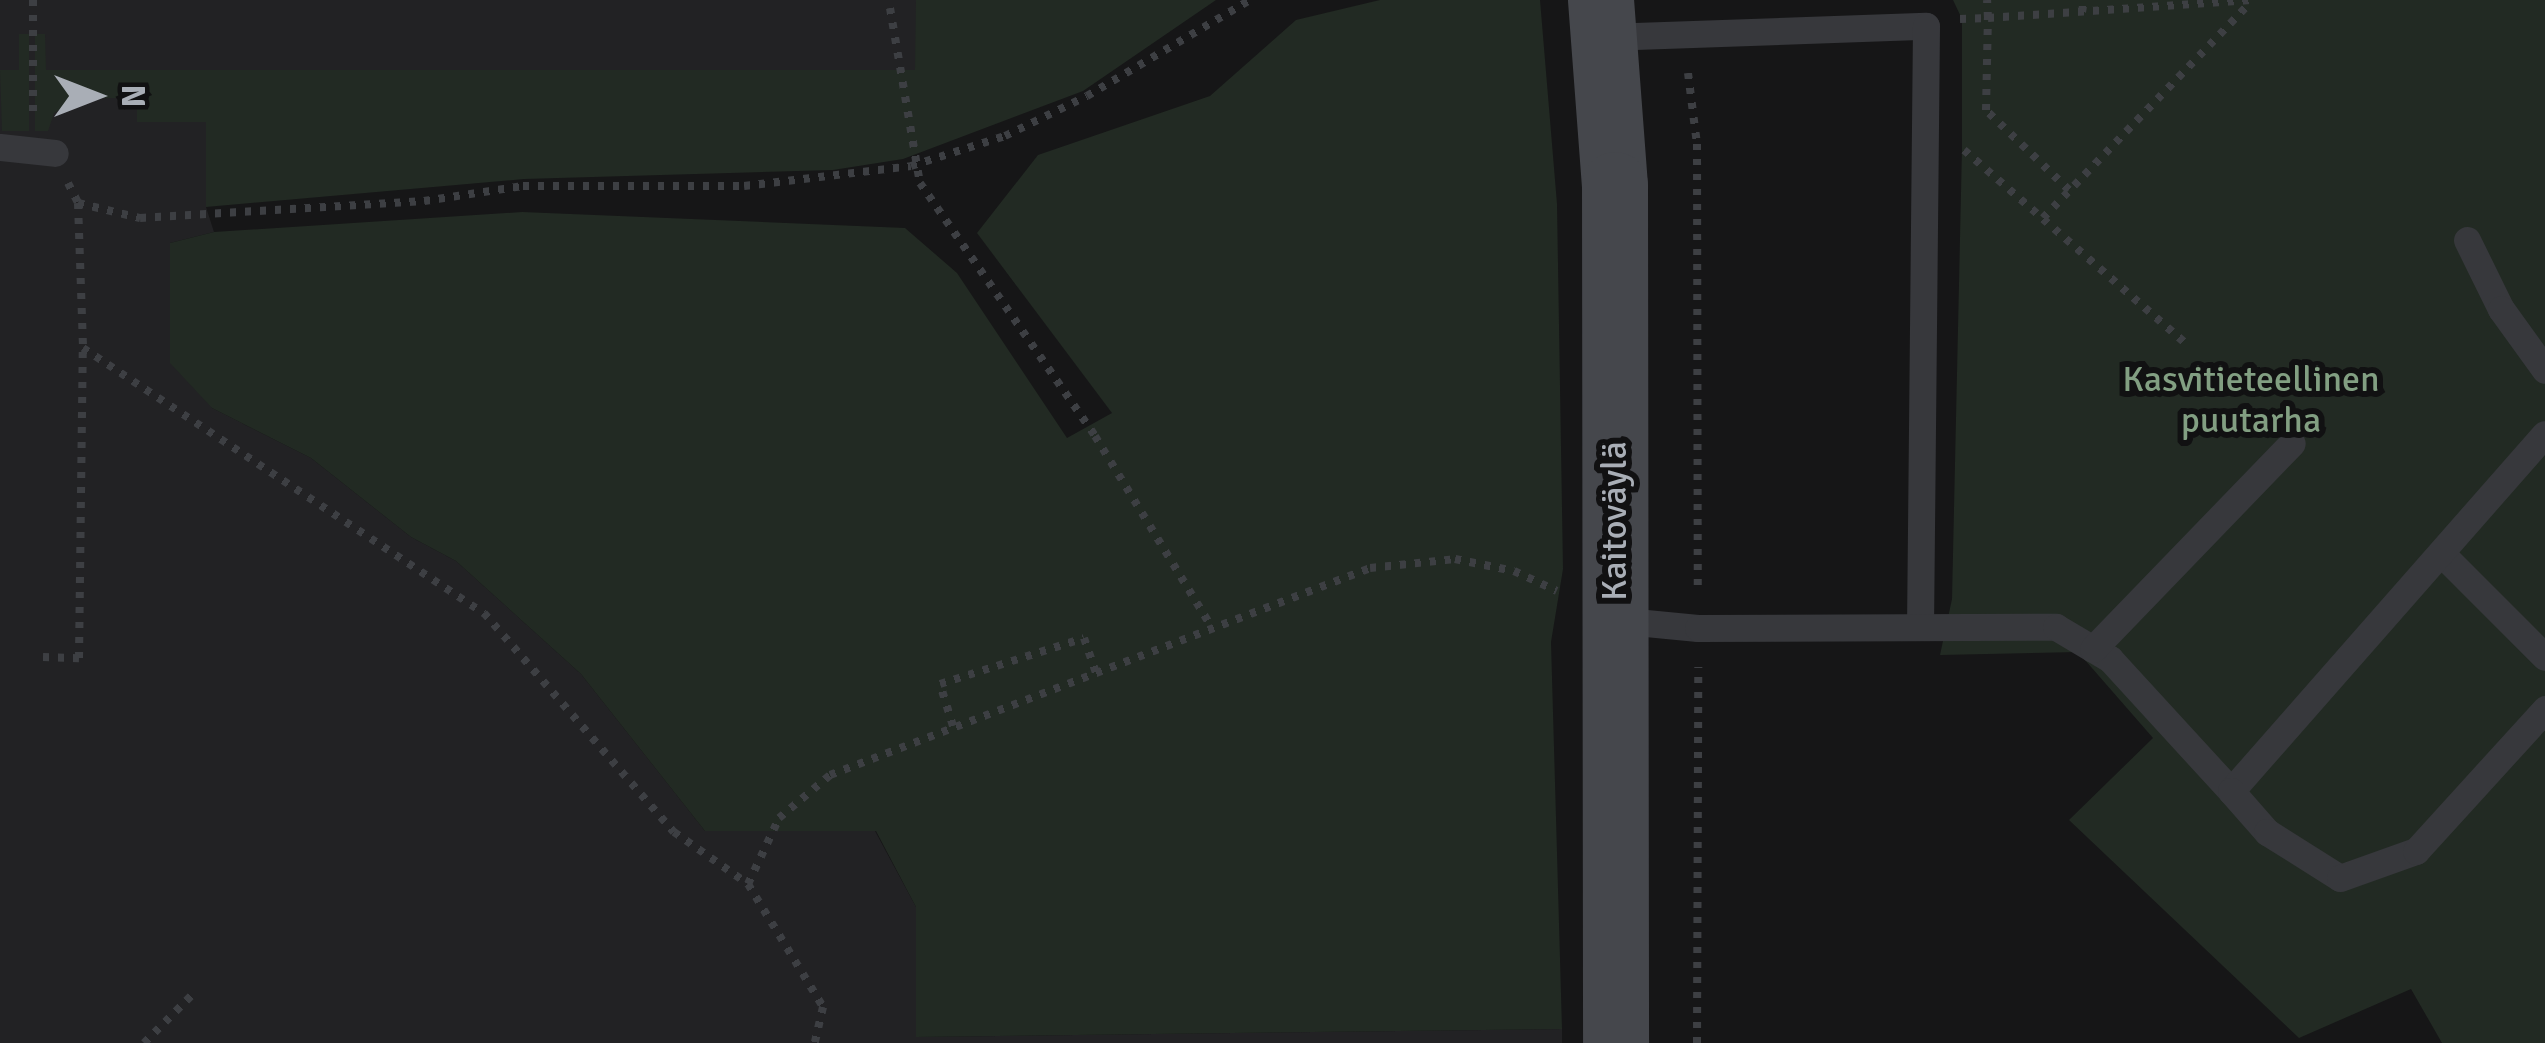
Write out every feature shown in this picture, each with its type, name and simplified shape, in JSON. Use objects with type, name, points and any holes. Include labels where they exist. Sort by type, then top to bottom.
[{"type":"street","name":"Kaitoväylä","points":[[1604,18],[1615,185],[1616,1043]]},
{"type":"lane","points":[[1604,18],[1683,31],[1926,26],[1920,626]]},
{"type":"lane","points":[[0,147],[44,150]]},
{"type":"lane","points":[[2467,240],[2501,309],[2545,370]]},
{"type":"lane","points":[[2231,791],[2545,434]]},
{"type":"lane","points":[[2093,649],[2292,443]]},
{"type":"lane","points":[[2441,553],[2545,656]]},
{"type":"lane","points":[[1616,620],[1698,628],[2056,627],[2093,649],[2267,832],[2340,878],[2416,851],[2545,710]]},
{"type":"path","points":[[33,0],[44,150],[78,203],[83,348],[79,658],[43,657]]},
{"type":"path","points":[[78,203],[140,218],[424,201],[523,186],[744,187],[911,166],[1005,136],[1087,97],[1250,0]]},
{"type":"path","points":[[2082,12],[2084,0]]},
{"type":"path","points":[[2069,190],[1986,110],[1988,18],[2252,2]]},
{"type":"path","points":[[2043,218],[2252,2]]},
{"type":"path","points":[[890,8],[911,166],[1095,436],[1211,626]]},
{"type":"path","points":[[1683,31],[1696,145],[1697,1043]]},
{"type":"path","points":[[1925,120],[2185,343]]},
{"type":"path","points":[[83,348],[484,613],[674,832],[748,884],[823,1007],[815,1043]]},
{"type":"path","points":[[748,884],[779,818],[830,775],[1370,568],[1455,559],[1514,571],[1616,620]]},
{"type":"path","points":[[953,726],[940,684],[1084,638],[1097,675]]},
{"type":"path","points":[[144,1043],[196,991]]},
{"type":"shaded area","points":[[0,0],[916,0],[916,70],[207,70],[206,207],[214,232],[170,243],[212,408],[311,458],[411,537],[456,561],[581,674],[705,831],[875,831],[916,907],[917,1037],[1562,1029],[1562,1043],[0,1043]]},
{"type":"green space","points":[[916,0],[1216,0],[1083,91],[903,159],[833,170],[524,179],[206,207],[206,122],[137,122],[137,98],[78,98],[54,113],[48,131],[35,131],[35,34],[45,34],[46,70],[915,70]]},
{"type":"green space","points":[[1380,0],[1540,0],[1557,204],[1563,569],[1551,642],[1562,1029],[916,1037],[916,907],[876,831],[705,831],[581,674],[456,561],[411,537],[311,458],[212,408],[170,363],[170,243],[214,232],[522,212],[905,228],[957,273],[1067,438],[1112,413],[977,233],[1038,155],[1210,96],[1296,20]]},
{"type":"green space","name":"Kasvitieteellinen puutarha","points":[[1953,0],[2545,0],[2545,1043],[2442,1043],[2411,989],[2299,1038],[2069,820],[2153,738],[2078,652],[1940,655],[1952,599],[1962,148],[1962,19]]},
{"type":"green space","points":[[19,34],[29,34],[29,131],[2,131],[0,70],[19,70]]}]
